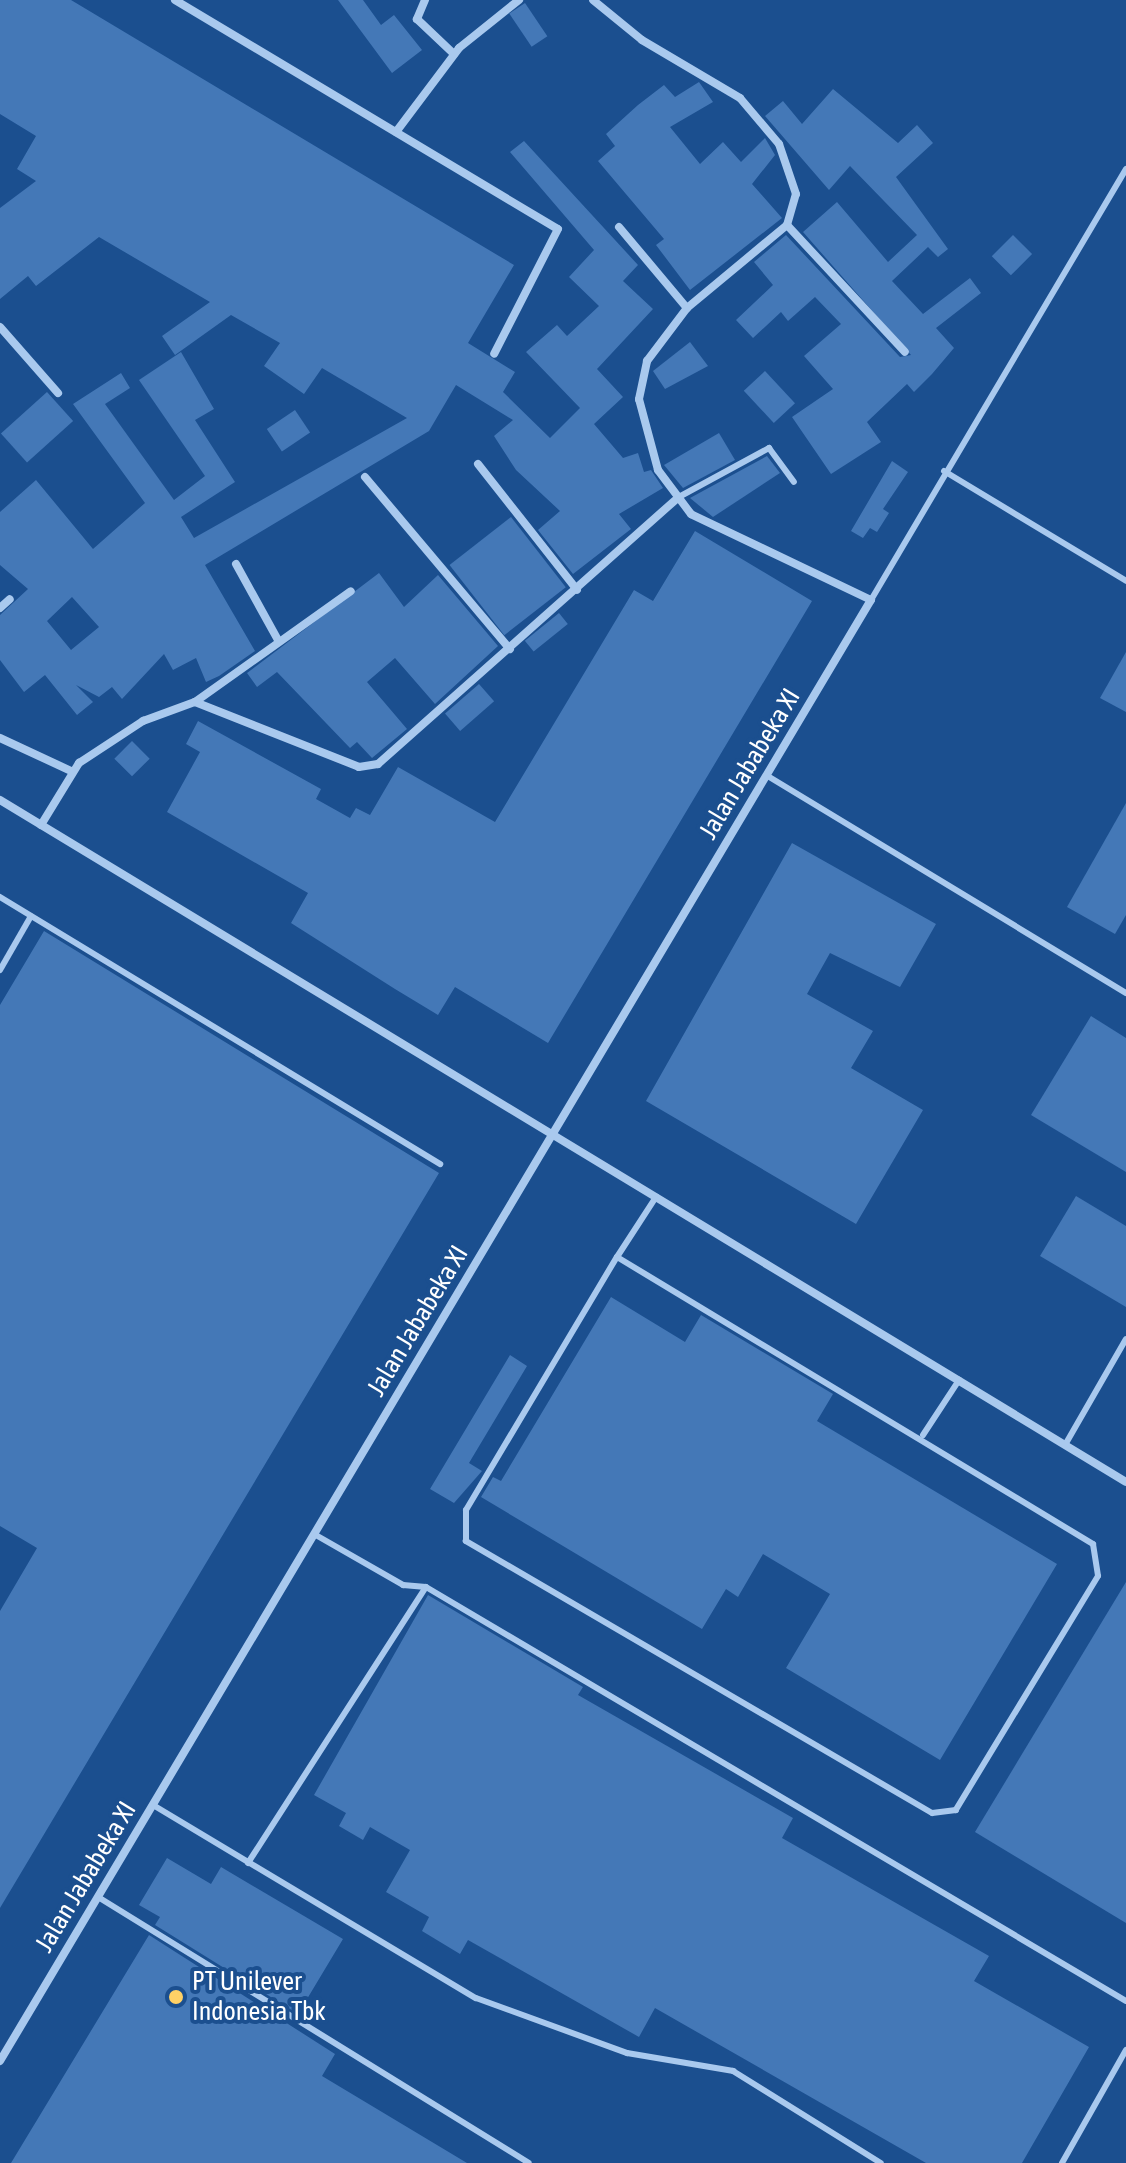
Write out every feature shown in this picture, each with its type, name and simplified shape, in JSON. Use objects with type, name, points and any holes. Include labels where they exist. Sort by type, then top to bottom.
[{"type":"street","points":[[175,0],[558,229],[494,354]]},
{"type":"street","points":[[190,8],[197,0]]},
{"type":"street","points":[[425,0],[417,19],[454,54]]},
{"type":"street","points":[[396,132],[454,54],[519,0]]},
{"type":"street","points":[[593,0],[757,115],[790,167],[796,194],[787,225],[687,308],[658,340],[640,383],[642,419],[675,500],[716,529],[871,600]]},
{"type":"street","points":[[787,225],[905,352]]},
{"type":"street","points":[[619,227],[687,308]]},
{"type":"street","points":[[0,327],[58,393]]},
{"type":"street","points":[[478,464],[577,590]]},
{"type":"street","points":[[365,477],[510,649]]},
{"type":"street","points":[[195,702],[366,769],[510,649],[675,500]]},
{"type":"street","points":[[236,564],[278,640]]},
{"type":"street","points":[[41,825],[71,771],[143,721],[195,702],[351,591]]},
{"type":"street","points":[[0,608],[10,599]]},
{"type":"street","name":"Jalan Jababeka XI","points":[[0,2061],[871,600]]},
{"type":"street","points":[[0,738],[71,771]]},
{"type":"street","points":[[0,800],[1126,1482]]},
{"type":"lane","points":[[871,600],[944,471],[1126,169]]},
{"type":"lane","points":[[675,500],[769,448],[794,482]]},
{"type":"lane","points":[[944,471],[1126,581]]},
{"type":"lane","points":[[766,775],[1126,993]]},
{"type":"lane","points":[[0,897],[440,1164]]},
{"type":"lane","points":[[0,970],[31,916]]},
{"type":"lane","points":[[617,1257],[923,1435],[1082,1533],[1100,1560],[1098,1576],[963,1800],[940,1815],[466,1541],[466,1510],[617,1257],[656,1197]]},
{"type":"lane","points":[[1065,1445],[1126,1339]]},
{"type":"lane","points":[[923,1435],[959,1380]]},
{"type":"lane","points":[[314,1534],[403,1585],[426,1587],[1126,2001]]},
{"type":"lane","points":[[248,1863],[426,1587]]},
{"type":"lane","points":[[153,1805],[476,1998],[627,2053],[733,2071],[881,2163]]},
{"type":"lane","points":[[98,1897],[529,2163]]},
{"type":"lane","points":[[1062,2163],[1126,2050]]},
{"type":"building","points":[[0,0],[71,0],[514,265],[468,343],[515,372],[503,392],[550,438],[580,408],[526,352],[557,325],[567,336],[599,306],[569,277],[594,250],[510,152],[524,141],[638,265],[623,281],[653,309],[597,369],[623,397],[594,424],[623,458],[638,453],[644,472],[651,470],[663,488],[619,514],[631,529],[573,574],[538,530],[560,511],[516,470],[494,436],[513,420],[456,385],[429,431],[205,565],[255,651],[206,682],[196,658],[173,670],[164,654],[122,699],[112,687],[99,697],[76,685],[93,702],[77,715],[45,675],[24,692],[0,660],[0,615],[28,589],[0,565],[0,512],[36,480],[93,549],[145,503],[73,404],[121,373],[130,388],[105,404],[174,500],[205,476],[139,380],[181,352],[214,409],[195,420],[235,482],[181,517],[194,538],[407,418],[322,368],[304,394],[264,366],[280,343],[231,315],[175,355],[162,336],[210,302],[99,237],[36,286],[28,276],[0,299],[0,208],[36,181],[17,169],[36,136],[0,114]],"holes":[[[72,597],[99,627],[71,650],[47,621]]]},
{"type":"building","points":[[338,0],[363,0],[381,25],[394,15],[422,50],[392,73]]},
{"type":"building","points":[[525,3],[547,36],[532,47],[509,14]]},
{"type":"building","points":[[699,82],[713,102],[670,127],[700,164],[723,142],[741,162],[765,138],[775,155],[752,184],[782,218],[690,290],[656,245],[664,239],[598,161],[615,146],[606,134],[638,105],[664,85],[675,97]]},
{"type":"building","points":[[833,89],[898,143],[917,125],[933,143],[896,177],[948,249],[938,257],[928,247],[892,281],[923,314],[970,278],[981,293],[936,328],[954,348],[932,374],[914,392],[907,384],[867,422],[881,442],[831,474],[792,417],[833,389],[804,356],[841,324],[815,297],[788,321],[781,312],[753,338],[736,320],[773,285],[754,262],[786,235],[900,357],[911,355],[803,232],[837,202],[888,262],[917,235],[850,166],[829,190],[765,116],[783,101],[802,124]]},
{"type":"building","points":[[1013,235],[1032,254],[1011,275],[992,256]]},
{"type":"building","points":[[690,342],[708,366],[665,389],[653,371]]},
{"type":"building","points":[[765,371],[795,403],[774,423],[744,391]]},
{"type":"building","points":[[47,392],[73,421],[27,462],[1,433]]},
{"type":"building","points":[[295,410],[310,432],[282,451],[267,429]]},
{"type":"building","points":[[719,433],[735,460],[683,488],[664,465]]},
{"type":"building","points":[[767,456],[780,473],[713,517],[690,498]]},
{"type":"building","points":[[892,461],[908,472],[883,509],[889,513],[877,532],[870,528],[863,538],[851,531]]},
{"type":"building","points":[[511,517],[566,587],[504,635],[450,565]]},
{"type":"building","points":[[695,531],[812,601],[548,1043],[455,987],[438,1015],[395,989],[291,923],[308,893],[167,812],[200,752],[186,744],[198,721],[321,789],[316,799],[350,818],[356,808],[370,815],[398,767],[495,822],[634,590],[653,601]]},
{"type":"building","points":[[379,573],[404,607],[438,575],[498,646],[435,704],[395,658],[367,682],[407,729],[372,758],[357,742],[350,748],[277,672],[257,687],[247,673]]},
{"type":"building","points":[[559,613],[568,624],[534,652],[525,641]]},
{"type":"building","points":[[1126,652],[1126,712],[1100,698]]},
{"type":"building","points":[[479,684],[494,701],[460,731],[445,714]]},
{"type":"building","points":[[132,741],[150,759],[132,776],[114,759]]},
{"type":"building","points":[[1126,803],[1126,915],[1115,934],[1067,907]]},
{"type":"building","points":[[792,843],[936,924],[900,987],[830,953],[807,994],[873,1031],[851,1068],[923,1110],[856,1224],[646,1101]]},
{"type":"building","points":[[44,931],[439,1173],[0,1908],[0,1611],[37,1548],[0,1526],[0,1005]]},
{"type":"building","points":[[1091,1016],[1126,1038],[1126,1172],[1031,1115]]},
{"type":"building","points":[[1076,1196],[1126,1226],[1126,1307],[1040,1256]]},
{"type":"building","points":[[611,1297],[685,1342],[701,1315],[833,1394],[817,1421],[1057,1564],[940,1760],[786,1668],[830,1594],[763,1554],[738,1597],[726,1589],[702,1629],[481,1497],[493,1477],[501,1481]]},
{"type":"building","points":[[510,1355],[527,1366],[469,1463],[482,1471],[454,1503],[430,1489]]},
{"type":"building","points":[[1126,1582],[1126,1923],[975,1832]]},
{"type":"building","points":[[428,1595],[583,1687],[578,1695],[793,1818],[782,1838],[989,1956],[974,1981],[1089,2047],[1022,2163],[926,2163],[655,2008],[639,2037],[468,1940],[460,1954],[422,1931],[429,1917],[386,1892],[410,1850],[370,1827],[363,1840],[339,1826],[346,1813],[314,1795]]},
{"type":"building","points":[[167,1858],[211,1884],[221,1867],[343,1939],[298,2014],[155,1925],[160,1917],[139,1905]]},
{"type":"building","name":"PT Unilever Indonesia Tbk","points":[[149,1935],[335,2054],[322,2076],[467,2163],[11,2163]]},
{"type":"place","name":"PT Unilever Indonesia Tbk","points":[[176,1997]]}]
